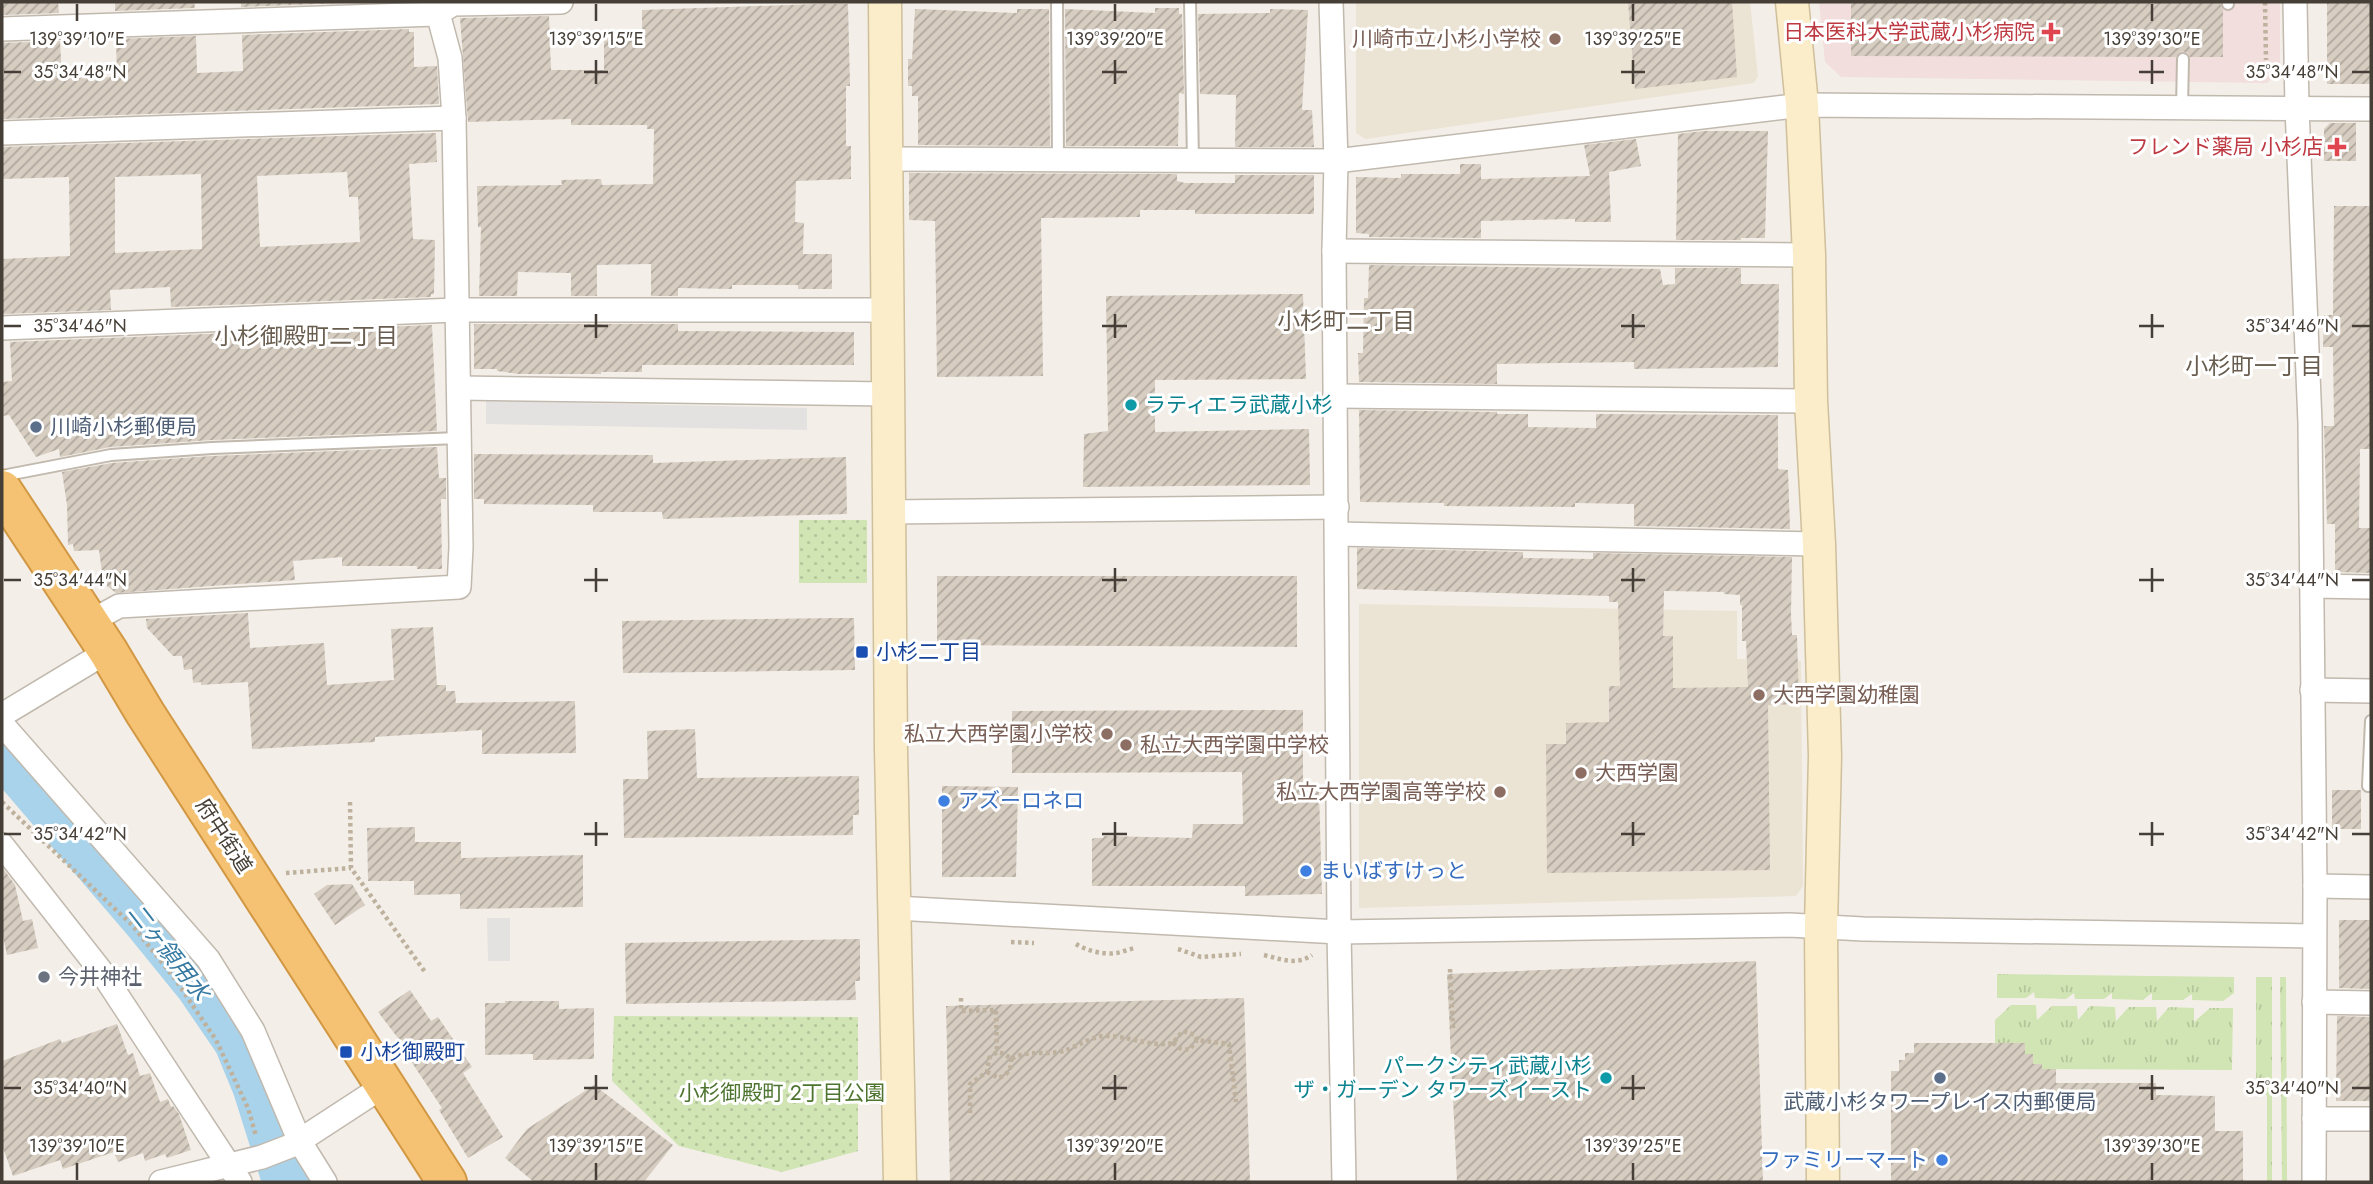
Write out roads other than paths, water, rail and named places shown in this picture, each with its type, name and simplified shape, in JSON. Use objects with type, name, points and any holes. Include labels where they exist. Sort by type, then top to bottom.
[{"type":"highway","name":"府中街道","points":[[2,490],[447,1182]]},
{"type":"street","points":[[2,29],[436,8],[453,4],[561,2]]},
{"type":"street","points":[[884,2],[891,778],[900,1182]]},
{"type":"street","points":[[1331,2],[1336,161],[1334,251],[1343,1182]]},
{"type":"street","points":[[1792,2],[1802,104],[1809,255],[1811,401],[1819,544],[1825,756],[1821,927],[1823,1182]]},
{"type":"street","points":[[2295,2],[2310,423],[2315,886],[2314,1182]]},
{"type":"street","points":[[2,715],[98,637],[119,606],[459,587],[461,547],[454,118],[450,58],[436,8]]},
{"type":"street","points":[[886,159],[1336,161],[1802,104],[2371,109]]},
{"type":"street","points":[[2,132],[454,118]]},
{"type":"street","points":[[1334,251],[1809,255]]},
{"type":"street","points":[[2,328],[456,310],[886,310]]},
{"type":"street","points":[[459,388],[888,394]]},
{"type":"street","points":[[1335,396],[1811,401]]},
{"type":"street","points":[[890,512],[1337,507]]},
{"type":"street","points":[[1337,534],[1819,544]]},
{"type":"street","points":[[2312,586],[2371,587]]},
{"type":"street","points":[[2312,690],[2371,691]]},
{"type":"street","points":[[2,724],[208,959],[253,1031],[297,1144],[325,1182]]},
{"type":"street","points":[[2,845],[102,971],[234,1173]]},
{"type":"street","points":[[2315,886],[2371,887]]},
{"type":"street","points":[[895,908],[1339,932],[1789,925],[2314,936]]},
{"type":"street","points":[[2314,1002],[2371,1003]]},
{"type":"street","points":[[160,1182],[234,1173],[262,1157],[297,1144],[385,1085]]},
{"type":"street","points":[[2314,1119],[2371,1119]]},
{"type":"lane","points":[[1057,2],[1058,160]]},
{"type":"lane","points":[[1190,2],[1193,160]]},
{"type":"lane","points":[[2182,59],[2182,108]]},
{"type":"lane","points":[[2,476],[111,455],[226,447],[458,438]]},
{"type":"lane","points":[[2371,721],[2368,786],[2371,786]]},
{"type":"waterway","name":"二ヶ領用水","points":[[2,751],[147,920],[199,984],[238,1041],[257,1087],[287,1182]]},
{"type":"place","name":"日本医科大学武蔵小杉病院","points":[[2051,32]]},
{"type":"place","name":"川崎市立小杉小学校","points":[[1555,39]]},
{"type":"place","name":"フレンド薬局 小杉店","points":[[2337,147]]},
{"type":"place","name":"ラティエラ武蔵小杉","points":[[1131,405]]},
{"type":"place","name":"川崎小杉郵便局","points":[[36,427]]},
{"type":"place","name":"小杉二丁目","points":[[862,652]]},
{"type":"place","name":"大西学園幼稚園","points":[[1759,695]]},
{"type":"place","name":"私立大西学園小学校","points":[[1107,734]]},
{"type":"place","name":"私立大西学園中学校","points":[[1126,745]]},
{"type":"place","name":"大西学園","points":[[1581,773]]},
{"type":"place","name":"私立大西学園高等学校","points":[[1500,792]]},
{"type":"place","name":"アズーロネロ","points":[[944,801]]},
{"type":"place","name":"まいばすけっと","points":[[1306,871]]},
{"type":"place","name":"今井神社","points":[[44,977]]},
{"type":"place","name":"小杉御殿町","points":[[346,1052]]},
{"type":"place","name":"パークシティ武蔵小杉 ザ・ガーデン タワーズイースト","points":[[1606,1078]]},
{"type":"place","name":"武蔵小杉タワープレイス内郵便局","points":[[1940,1078]]},
{"type":"place","name":"ファミリーマート","points":[[1942,1160]]},
{"type":"district","name":"小杉町二丁目","points":[[1346,321]]},
{"type":"district","name":"小杉御殿町二丁目","points":[[306,336]]},
{"type":"district","name":"小杉町一丁目","points":[[2254,366]]},
{"type":"park label","name":"小杉御殿町 2丁目公園","points":[[782,1093]]}]
